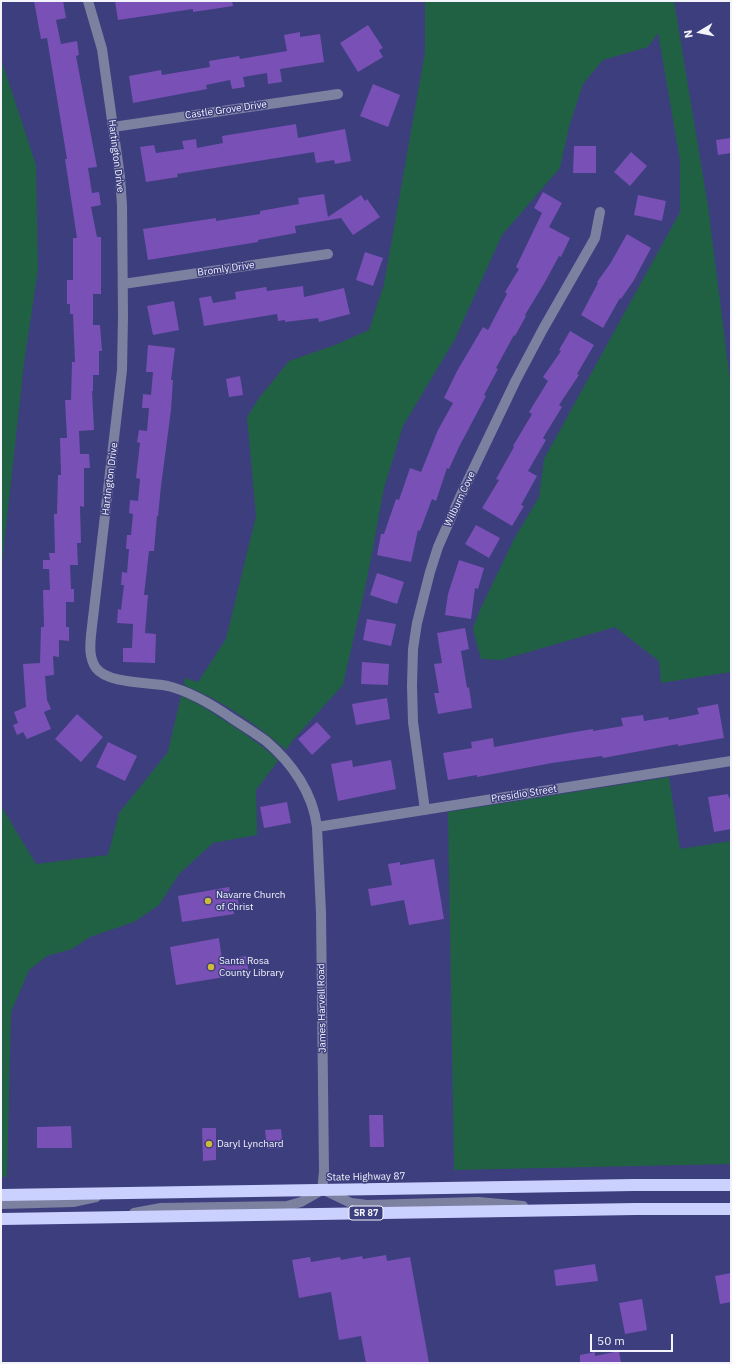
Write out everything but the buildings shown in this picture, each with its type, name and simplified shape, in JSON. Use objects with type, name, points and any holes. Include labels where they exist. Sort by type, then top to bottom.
[{"type":"highway","name":"State Highway 87","points":[[1,1195],[634,1185],[731,1185]]},
{"type":"highway","name":"SR 87","points":[[1,1219],[567,1210],[731,1209]]},
{"type":"street","name":"Hartington Drive","points":[[88,1],[102,49],[113,127],[122,205],[123,284],[122,370],[90,653],[96,668],[109,677],[127,681],[169,686],[199,697],[265,740],[281,755],[299,777],[313,806],[317,827]]},
{"type":"street","name":"Castle Grove Drive","points":[[113,127],[338,94]]},
{"type":"street","name":"Wilburn Cove","points":[[425,810],[413,722],[412,686],[416,630],[430,572],[438,547],[516,380],[543,329],[595,238],[600,212]]},
{"type":"street","name":"Bromly Drive","points":[[123,284],[328,254]]},
{"type":"street","name":"Presidio Street","points":[[317,827],[731,761]]},
{"type":"street","name":"James Harvell Road","points":[[317,827],[322,940],[324,1172],[322,1190]]},
{"type":"street","points":[[110,1217],[161,1208],[287,1206],[301,1202],[322,1190],[351,1203],[367,1205],[478,1202],[567,1210]]},
{"type":"street","points":[[1,1204],[73,1202],[118,1193]]},
{"type":"green space","points":[[425,1],[674,1],[708,206],[731,388],[731,672],[661,683],[659,661],[615,627],[501,660],[481,659],[473,629],[479,612],[514,539],[539,497],[544,459],[680,212],[680,160],[658,33],[648,47],[603,60],[583,84],[569,127],[560,168],[502,235],[455,339],[403,426],[384,488],[367,579],[343,685],[293,740],[286,750],[238,713],[184,685],[185,678],[198,682],[226,639],[256,516],[247,417],[259,398],[289,361],[335,345],[369,330],[384,284],[425,52]]},
{"type":"green space","points":[[1,59],[36,165],[38,270],[24,363],[1,573]]},
{"type":"green space","points":[[181,696],[205,708],[242,732],[278,761],[256,790],[257,835],[213,843],[179,874],[159,905],[134,922],[90,937],[72,949],[47,956],[29,970],[11,1012],[7,1177],[1,1177],[1,806],[36,864],[108,855],[119,813],[168,752]]},
{"type":"green space","points":[[669,777],[680,849],[731,841],[731,1164],[454,1170],[448,812]]},
{"type":"place","name":"Navarre Church of Christ","points":[[208,901]]},
{"type":"place","name":"Santa Rosa County Library","points":[[211,967]]},
{"type":"place","name":"Daryl Lynchard","points":[[209,1144]]}]
